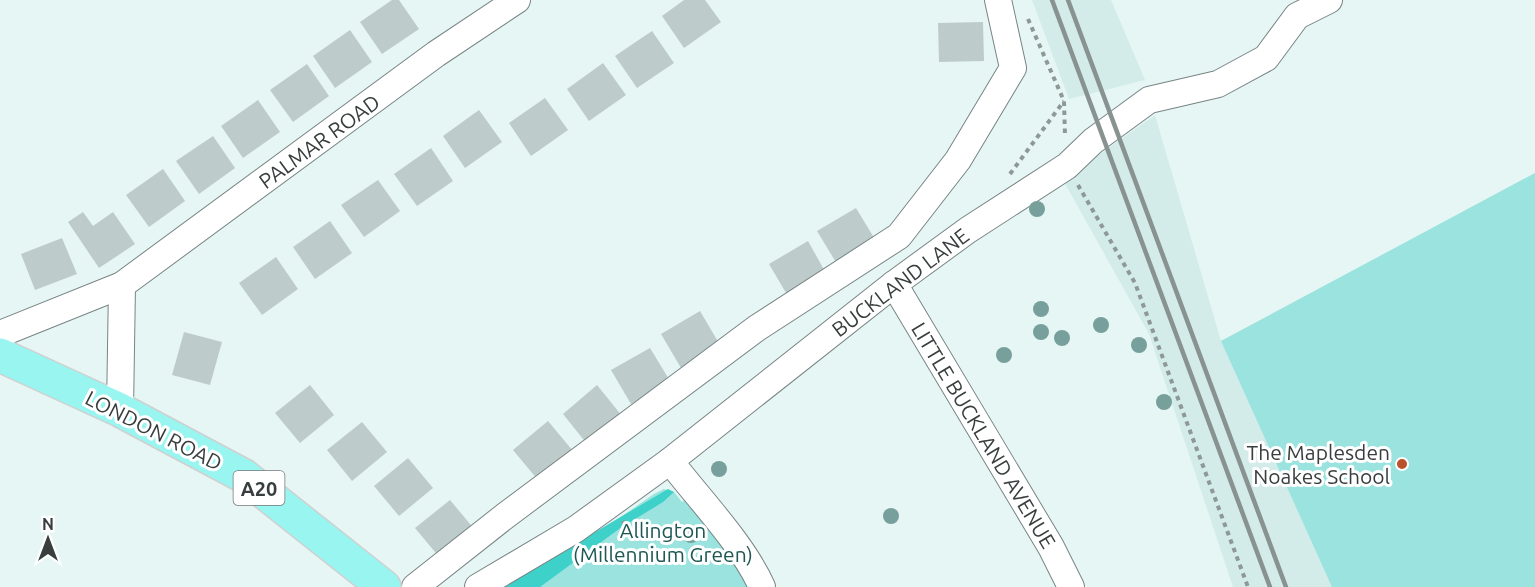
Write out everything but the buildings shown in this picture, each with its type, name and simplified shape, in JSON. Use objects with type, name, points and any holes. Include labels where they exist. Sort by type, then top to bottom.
[{"type":"main road","name":"LONDON ROAD","points":[[0,354],[120,410],[244,476],[384,587]]},
{"type":"street","name":"PALMAR ROAD","points":[[0,334],[122,285],[427,61],[517,0]]},
{"type":"street","name":"BUCKLAND LANE","points":[[478,587],[576,529],[670,461],[894,284],[968,230],[1067,166],[1093,141],[1149,100],[1218,84],[1266,58],[1297,16],[1329,0]]},
{"type":"street","name":"BUCKLAND LANE","points":[[415,587],[514,509],[758,328],[898,237],[958,160],[1012,68],[998,1]]},
{"type":"street","name":"LITTLE BUCKLAND AVENUE","points":[[894,284],[1051,547],[1071,587]]},
{"type":"street","points":[[120,410],[122,285]]},
{"type":"street","points":[[670,461],[741,551],[762,587]]},
{"type":"path","points":[[1009,175],[1064,101],[1025,10]]},
{"type":"path","points":[[1067,166],[1135,283],[1248,587]]},
{"type":"shaded area","points":[[1032,0],[1111,0],[1145,80],[1069,99]]},
{"type":"shaded area","name":"The Maplesden Noakes School","points":[[1155,115],[1221,341],[1535,173],[1535,587],[1233,587],[1149,334],[1063,180]]},
{"type":"shaded area","points":[[668,489],[674,492],[663,502],[619,529],[540,587],[502,587]]},
{"type":"green space","name":"The Maplesden Noakes School","points":[[1535,173],[1535,587],[1332,587],[1221,341]]},
{"type":"green space","name":"Allington (Millennium Green)","points":[[664,489],[674,492],[682,502],[687,498],[752,587],[504,587],[583,543]]},
{"type":"railway","points":[[1052,0],[1270,587]]},
{"type":"railway","points":[[1068,0],[1286,587]]},
{"type":"place","name":"The Maplesden Noakes School","points":[[1402,464]]}]
